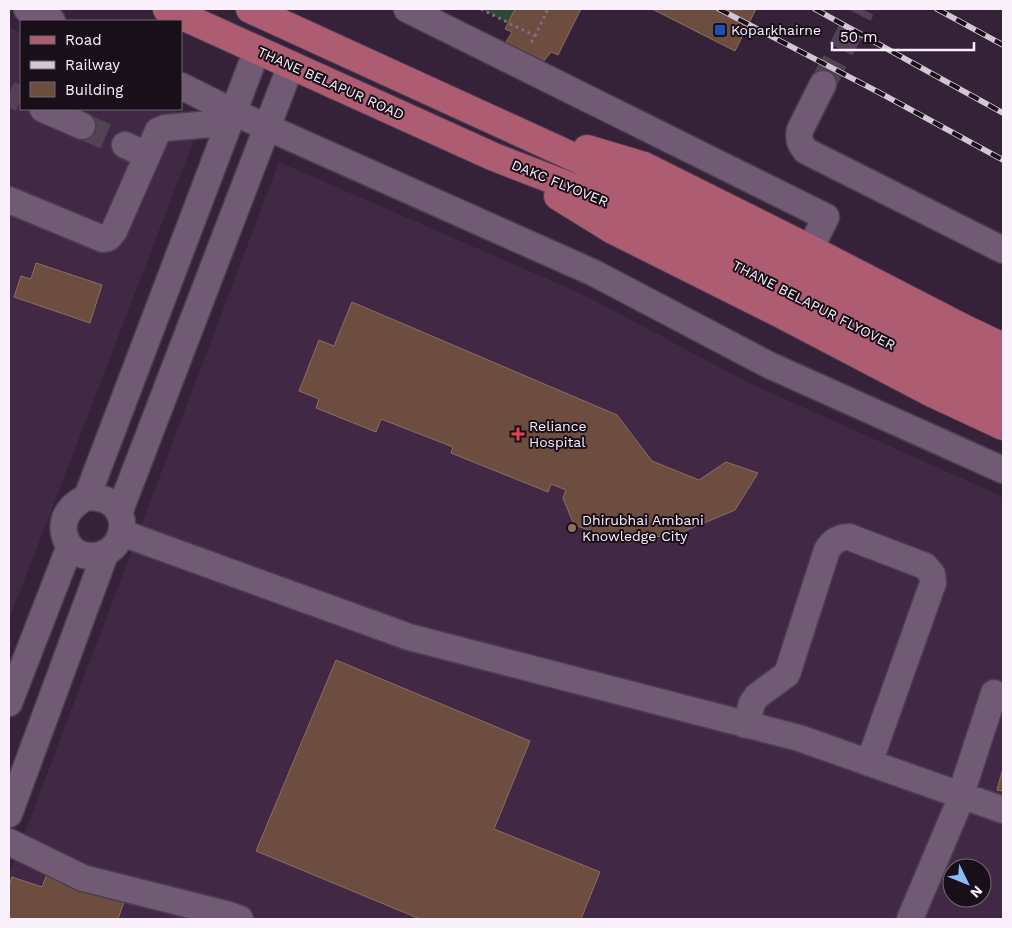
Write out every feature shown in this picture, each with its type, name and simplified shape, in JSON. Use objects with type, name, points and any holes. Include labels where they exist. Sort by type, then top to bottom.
[{"type":"main road","name":"THANE BELAPUR ROAD","points":[[167,9],[494,157]]},
{"type":"main road","points":[[250,9],[509,127],[644,166],[1003,347]]},
{"type":"main road","name":"DAKC FLYOVER","points":[[509,127],[578,159],[630,198]]},
{"type":"main road","points":[[494,157],[613,230],[781,314],[932,393],[1003,426]]},
{"type":"main road","name":"DAKC FLYOVER","points":[[494,157],[564,184],[630,198]]},
{"type":"main road","name":"THANE BELAPUR FLYOVER","points":[[630,198],[759,249],[959,353],[1003,373]]},
{"type":"main road","name":"THANE BELAPUR FLYOVER","points":[[630,198],[748,270],[948,375],[1003,400]]},
{"type":"street","points":[[27,9],[50,20]]},
{"type":"street","points":[[407,9],[826,216],[810,249]]},
{"type":"street","points":[[87,497],[257,50]]},
{"type":"street","points":[[291,65],[120,523],[118,542],[113,549],[96,557],[78,553],[70,546],[65,538],[63,528],[69,509],[87,497],[106,500],[114,506],[120,523],[409,638],[799,738],[1003,810]]},
{"type":"street","points":[[823,84],[798,137],[806,151],[1003,250]]},
{"type":"street","points":[[182,86],[233,112],[594,273],[770,365],[1003,470]]},
{"type":"street","points":[[46,110],[82,126]]},
{"type":"street","points":[[9,200],[103,239],[108,238],[114,231],[136,150],[161,129],[210,124],[221,120],[233,112]]},
{"type":"street","points":[[746,725],[752,703],[757,696],[787,674],[827,550],[837,539],[848,536],[924,566],[932,574],[933,584],[868,763]]},
{"type":"street","points":[[9,703],[70,546]]},
{"type":"street","points":[[9,814],[105,554]]},
{"type":"street","points":[[910,919],[962,796],[961,794],[994,693]]},
{"type":"street","points":[[9,842],[83,878],[240,919]]},
{"type":"path","points":[[481,9],[535,36]]},
{"type":"path","points":[[520,66],[548,9]]},
{"type":"shaded area","points":[[9,27],[20,32],[20,110],[173,110],[200,124],[9,620]]},
{"type":"shaded area","name":"Dhirubhai Ambani Knowledge City","points":[[279,162],[584,295],[749,383],[1003,497],[1003,919],[9,919],[9,875]]},
{"type":"green space","points":[[481,9],[515,9],[508,23]]},
{"type":"building","points":[[515,9],[581,9],[558,55],[551,52],[538,68],[502,49],[512,32],[505,29]]},
{"type":"building","name":"Koparkhairne","points":[[652,9],[756,9],[735,51]]},
{"type":"building","points":[[36,263],[102,285],[90,323],[14,297],[21,276],[31,279]]},
{"type":"building","name":"Reliance Hospital","points":[[352,302],[617,415],[652,461],[699,480],[726,462],[758,473],[735,510],[680,533],[625,542],[574,525],[563,498],[566,490],[551,484],[548,492],[451,453],[453,447],[381,419],[376,432],[316,408],[319,399],[299,391],[319,340],[334,346]]},
{"type":"building","points":[[336,660],[530,741],[494,829],[600,872],[581,919],[420,919],[256,851]]},
{"type":"building","points":[[1003,768],[1003,791],[997,790]]},
{"type":"building","points":[[47,874],[124,902],[118,919],[9,919],[9,887],[12,877],[42,887]]},
{"type":"tunnel","points":[[823,84],[862,9]]},
{"type":"tunnel","points":[[9,94],[20,99]]},
{"type":"tunnel","points":[[82,126],[125,145]]},
{"type":"railway","points":[[719,9],[1003,160]]},
{"type":"railway","points":[[815,9],[1003,113]]},
{"type":"railway","points":[[937,9],[1003,45]]},
{"type":"place","name":"Koparkhairne","points":[[720,30]]},
{"type":"place","name":"Reliance Hospital","points":[[518,434]]},
{"type":"place","name":"Dhirubhai Ambani Knowledge City","points":[[572,528]]}]
